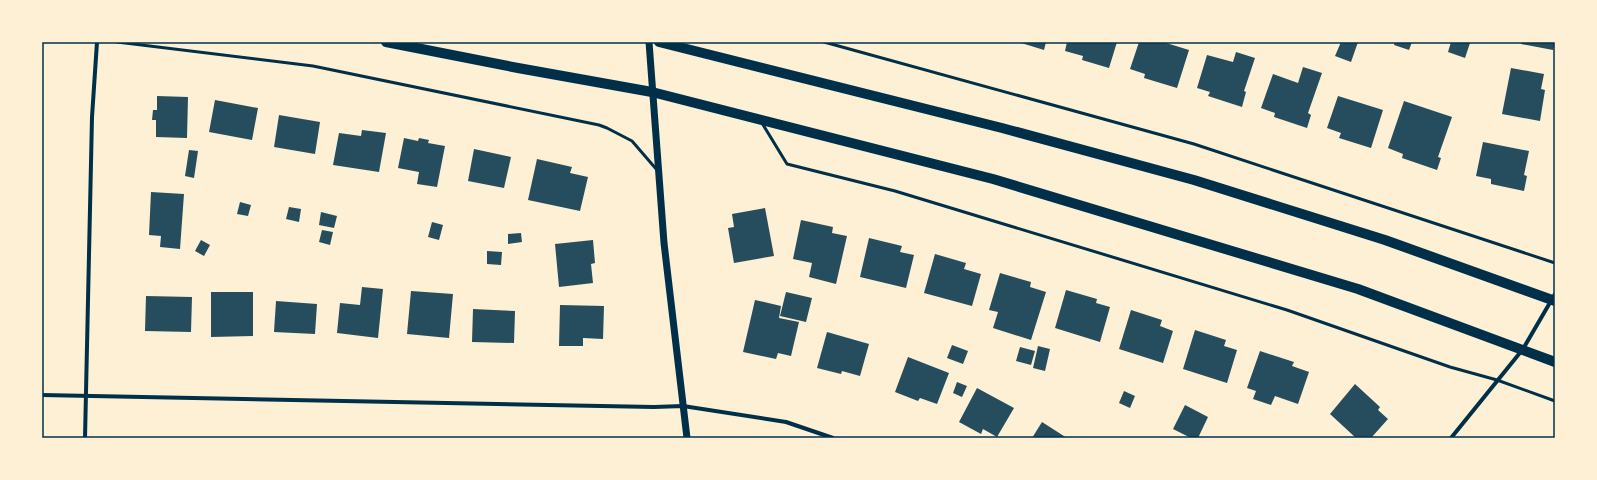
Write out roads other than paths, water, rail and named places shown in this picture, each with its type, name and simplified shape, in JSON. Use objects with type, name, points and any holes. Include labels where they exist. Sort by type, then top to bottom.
[{"type":"main road","points":[[386,42],[652,92],[993,179],[1350,286],[1555,362]]},
{"type":"main road","points":[[659,42],[1002,128],[1194,180],[1385,240],[1554,298]]},
{"type":"street","points":[[84,438],[92,118],[96,42]]},
{"type":"street","points":[[649,42],[665,251],[687,438]]},
{"type":"street","points":[[1451,438],[1523,349],[1554,298]]},
{"type":"street","points":[[42,395],[646,407],[683,406],[786,422],[833,438]]},
{"type":"lane","points":[[117,42],[313,66],[607,128],[632,142],[658,171]]},
{"type":"lane","points":[[824,42],[1194,144],[1555,263]]},
{"type":"lane","points":[[760,120],[787,164],[895,191],[1280,308],[1450,367],[1497,380],[1555,401]]}]
